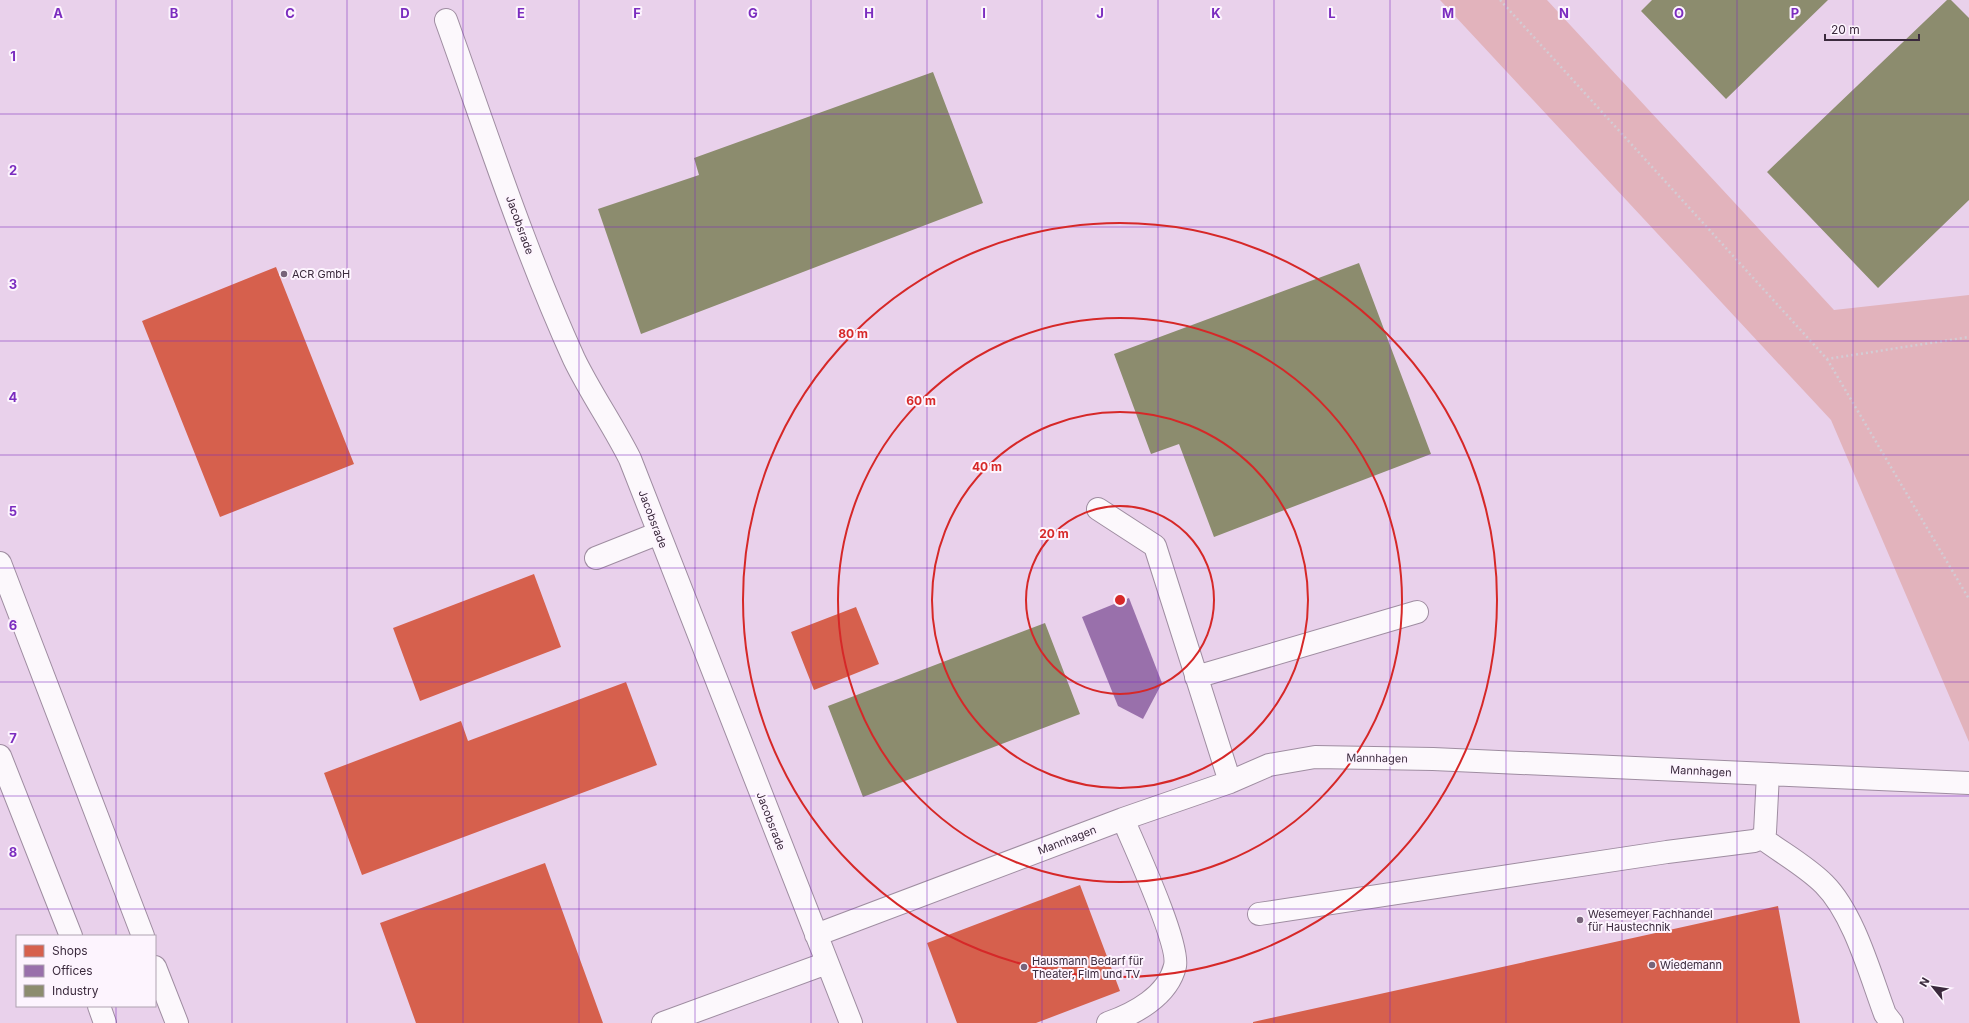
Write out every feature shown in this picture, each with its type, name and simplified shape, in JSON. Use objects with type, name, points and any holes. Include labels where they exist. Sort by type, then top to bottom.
[{"type":"main road","name":"Jacobsrade","points":[[446,20],[537,272],[586,383],[618,435],[630,459],[851,1023]]},
{"type":"main road","points":[[1098,509],[1155,546],[1230,782]]},
{"type":"main road","points":[[596,558],[659,533]]},
{"type":"main road","points":[[0,563],[143,935]]},
{"type":"main road","points":[[1196,677],[1417,612]]},
{"type":"main road","points":[[0,756],[71,935]]},
{"type":"main road","name":"Mannhagen","points":[[816,935],[1123,819],[1230,782],[1269,765],[1315,757],[1433,759],[1969,783]]},
{"type":"main road","points":[[1259,914],[1666,852],[1754,841],[1762,838],[1765,832],[1768,774]]},
{"type":"main road","points":[[1108,1023],[1129,1016],[1150,1000],[1166,984],[1175,965],[1170,933],[1123,819]]},
{"type":"main road","points":[[1762,838],[1824,885],[1836,900],[1852,927],[1885,1014],[1892,1023]]},
{"type":"main road","points":[[663,1022],[827,963]]},
{"type":"main road","points":[[156,970],[177,1023]]},
{"type":"main road","points":[[99,1007],[105,1023]]},
{"type":"path","points":[[1500,0],[1827,359],[1969,599]]},
{"type":"path","points":[[1827,359],[1969,337]]},
{"type":"shaded area","points":[[1440,0],[1547,0],[1834,310],[1969,295],[1969,742],[1831,420]]},
{"type":"building: Shops","points":[[276,267],[354,464],[220,517],[142,321]]},
{"type":"building: Shops","points":[[534,574],[561,647],[420,701],[393,628]]},
{"type":"building: Shops","points":[[856,607],[879,664],[814,690],[791,632]]},
{"type":"building: Shops","points":[[626,682],[657,765],[362,875],[324,773],[461,721],[468,741]]},
{"type":"building: Shops","points":[[545,863],[603,1023],[416,1023],[380,923]]},
{"type":"building: Shops","name":"Hausmann Bedarf für Theater, Film und TV","points":[[1080,885],[1120,991],[1036,1023],[957,1023],[927,943]]},
{"type":"building: Shops","name":"Wiedemann","points":[[1778,906],[1800,1023],[1253,1023],[1253,1022]]},
{"type":"building: Offices","points":[[1129,598],[1162,683],[1143,719],[1118,706],[1082,617]]},
{"type":"building: Industry","points":[[1652,0],[1828,0],[1726,99],[1641,11]]},
{"type":"building: Industry","points":[[1947,0],[1951,0],[1969,18],[1969,200],[1878,288],[1767,172]]},
{"type":"building: Industry","points":[[933,72],[983,203],[641,334],[598,209],[699,175],[694,158]]},
{"type":"building: Industry","points":[[1359,263],[1431,454],[1214,537],[1179,444],[1151,454],[1114,354]]},
{"type":"building: Industry","points":[[1045,623],[1080,714],[863,797],[828,706]]},
{"type":"place","name":"ACR GmbH","points":[[284,274]]},
{"type":"place","name":"Wesemeyer Fachhandel für Haustechnik","points":[[1580,920]]},
{"type":"place","name":"Wiedemann","points":[[1652,965]]},
{"type":"place","name":"Hausmann Bedarf für Theater, Film und TV","points":[[1024,967]]}]
